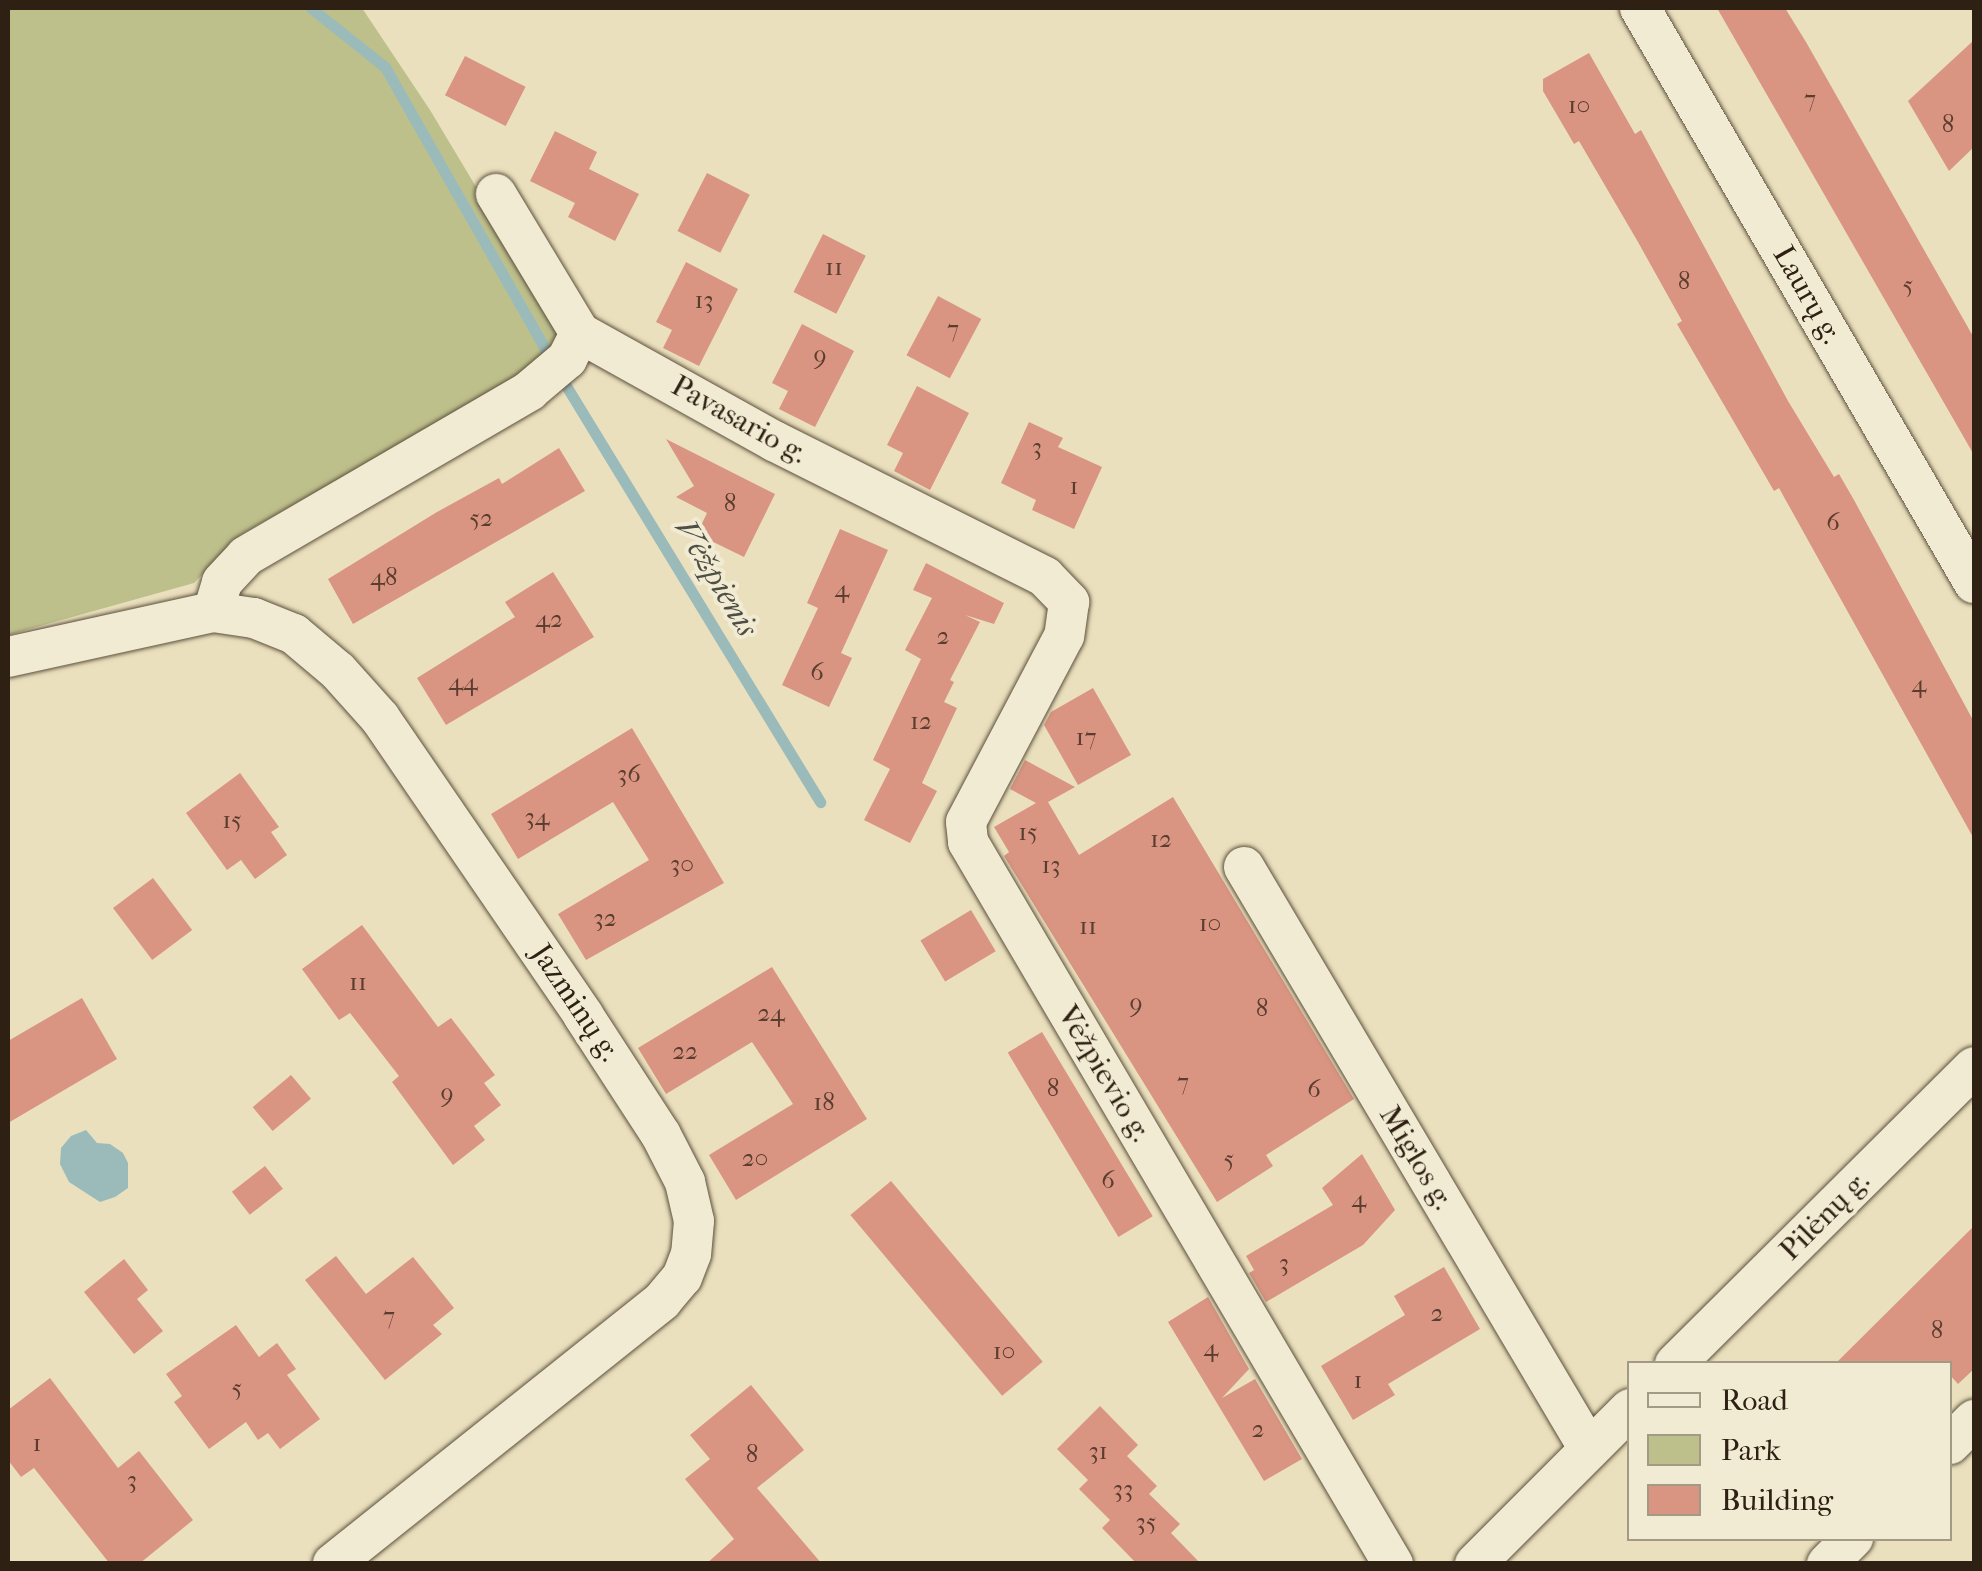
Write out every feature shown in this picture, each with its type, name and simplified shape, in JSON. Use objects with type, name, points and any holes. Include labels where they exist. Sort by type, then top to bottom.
[{"type":"street","name":"Laurų g.","points":[[1640,8],[1974,583]]},
{"type":"street","name":"Pavasario g.","points":[[496,194],[580,333],[774,441],[1045,577]]},
{"type":"street","points":[[213,612],[222,582],[246,556],[529,391],[567,359],[580,333]]},
{"type":"street","name":"Vėžpievio g.","points":[[1045,577],[1069,602],[1064,636],[966,822],[968,842],[1394,1564]]},
{"type":"street","name":"Jazminų g.","points":[[8,657],[213,612],[254,618],[294,634],[338,672],[380,718],[662,1134],[685,1182],[694,1221],[682,1278],[662,1302],[333,1564]]},
{"type":"street","name":"Miglos g.","points":[[1244,867],[1589,1449]]},
{"type":"street","name":"Pilėnų g.","points":[[1678,1361],[1974,1067]]},
{"type":"street","points":[[1475,1564],[1627,1412]]},
{"type":"street","points":[[1952,1442],[1974,1420]]},
{"type":"street","points":[[1827,1564],[1850,1541]]},
{"type":"green space","points":[[8,8],[362,8],[430,110],[566,337],[531,370],[240,535],[194,583],[8,635]]},
{"type":"water","points":[[86,1130],[97,1143],[110,1144],[123,1153],[128,1163],[128,1188],[100,1202],[69,1182],[60,1164],[61,1148],[71,1136]]},
{"type":"building","points":[[1717,8],[1785,8],[1806,42],[1974,338],[1974,455]]},
{"type":"building","points":[[1974,40],[1974,147],[1949,171],[1908,101]]},
{"type":"building","points":[[1589,53],[1635,134],[1641,130],[1788,401],[1834,477],[1839,474],[1854,500],[1974,722],[1974,839],[1779,488],[1774,491],[1677,324],[1682,321],[1638,242],[1579,141],[1574,144],[1543,91],[1543,79]]},
{"type":"building","points":[[465,56],[526,87],[506,126],[445,95]]},
{"type":"building","points":[[555,131],[597,152],[589,169],[639,194],[615,241],[568,217],[575,203],[530,181]]},
{"type":"building","points":[[707,173],[750,195],[720,253],[677,231]]},
{"type":"building","points":[[823,234],[866,256],[836,314],[793,292]]},
{"type":"building","points":[[686,262],[738,289],[699,366],[663,348],[672,330],[656,322]]},
{"type":"building","points":[[938,296],[981,319],[950,378],[907,355]]},
{"type":"building","points":[[802,324],[854,351],[815,427],[779,409],[788,391],[772,383]]},
{"type":"building","points":[[917,386],[969,413],[930,490],[894,471],[903,453],[887,445]]},
{"type":"building","points":[[1029,422],[1063,438],[1058,447],[1102,467],[1074,529],[1032,510],[1036,500],[1001,483]]},
{"type":"building","points":[[666,439],[775,494],[744,557],[697,534],[707,513],[676,497],[694,486]]},
{"type":"building","points":[[559,448],[585,491],[353,624],[328,579],[437,512],[499,478],[502,484]]},
{"type":"building","points":[[840,529],[888,550],[841,653],[852,658],[829,707],[782,685],[818,608],[807,603]]},
{"type":"building","points":[[926,563],[1004,603],[994,624],[965,615],[980,622],[950,680],[954,682],[944,702],[957,708],[922,783],[937,791],[910,843],[864,820],[890,769],[873,760],[921,659],[905,650],[932,598],[913,590]]},
{"type":"building","points":[[553,572],[594,637],[446,725],[417,678],[515,617],[505,602]]},
{"type":"building","points":[[1093,688],[1131,755],[1078,785],[1044,725],[1051,712]]},
{"type":"building","points":[[632,728],[724,883],[586,960],[558,914],[649,860],[613,802],[518,859],[491,814]]},
{"type":"building","points":[[1025,760],[1075,787],[1048,802],[1079,855],[1173,797],[1354,1099],[1266,1155],[1273,1166],[1217,1202],[1004,856],[1009,852],[994,827],[1036,803],[1010,789]]},
{"type":"building","points":[[240,773],[279,827],[271,832],[287,855],[255,879],[241,860],[227,870],[186,813]]},
{"type":"building","points":[[153,878],[192,930],[152,960],[113,908]]},
{"type":"building","points":[[971,910],[996,951],[945,982],[920,940]]},
{"type":"building","points":[[362,925],[438,1027],[451,1018],[495,1075],[484,1083],[501,1105],[474,1126],[485,1140],[453,1165],[392,1082],[399,1076],[350,1013],[339,1020],[302,969]]},
{"type":"building","points":[[772,967],[867,1119],[736,1200],[709,1155],[793,1104],[752,1042],[666,1094],[638,1048]]},
{"type":"building","points":[[82,998],[117,1059],[8,1123],[8,1041]]},
{"type":"building","points":[[1042,1032],[1153,1216],[1118,1237],[1008,1053]]},
{"type":"building","points":[[291,1075],[311,1099],[273,1131],[253,1107]]},
{"type":"building","points":[[1362,1154],[1395,1210],[1363,1245],[1266,1302],[1249,1273],[1254,1270],[1246,1256],[1333,1205],[1322,1188]]},
{"type":"building","points":[[265,1166],[283,1189],[250,1215],[232,1192]]},
{"type":"building","points":[[891,1181],[1043,1362],[1002,1396],[850,1215]]},
{"type":"building","points":[[1974,1226],[1974,1369],[1958,1384],[1952,1377],[1952,1361],[1838,1361]]},
{"type":"building","points":[[336,1256],[366,1294],[413,1257],[454,1308],[433,1325],[442,1334],[385,1380],[305,1280]]},
{"type":"building","points":[[124,1259],[148,1290],[137,1299],[163,1331],[134,1354],[84,1292]]},
{"type":"building","points":[[1444,1267],[1480,1329],[1388,1384],[1395,1395],[1353,1420],[1321,1366],[1405,1315],[1394,1296]]},
{"type":"building","points":[[1208,1297],[1249,1369],[1222,1398],[1255,1379],[1302,1459],[1264,1481],[1168,1322]]},
{"type":"building","points":[[236,1325],[259,1357],[277,1343],[296,1369],[287,1375],[320,1419],[280,1449],[268,1433],[258,1440],[246,1422],[209,1449],[174,1402],[182,1396],[166,1374]]},
{"type":"building","points":[[50,1378],[118,1468],[139,1451],[193,1520],[139,1564],[110,1564],[34,1468],[21,1477],[8,1460],[8,1410]]},
{"type":"building","points":[[751,1385],[804,1450],[757,1488],[822,1564],[706,1564],[734,1539],[685,1479],[710,1459],[690,1435]]},
{"type":"building","points":[[1100,1406],[1138,1445],[1127,1456],[1157,1486],[1149,1494],[1180,1524],[1171,1533],[1201,1564],[1137,1564],[1102,1528],[1110,1520],[1079,1489],[1088,1480],[1057,1449]]},
{"type":"waterway","name":"Vėžpienis","points":[[311,8],[385,67],[548,354]]},
{"type":"waterway","name":"Vėžpienis","points":[[565,384],[820,802]]}]
